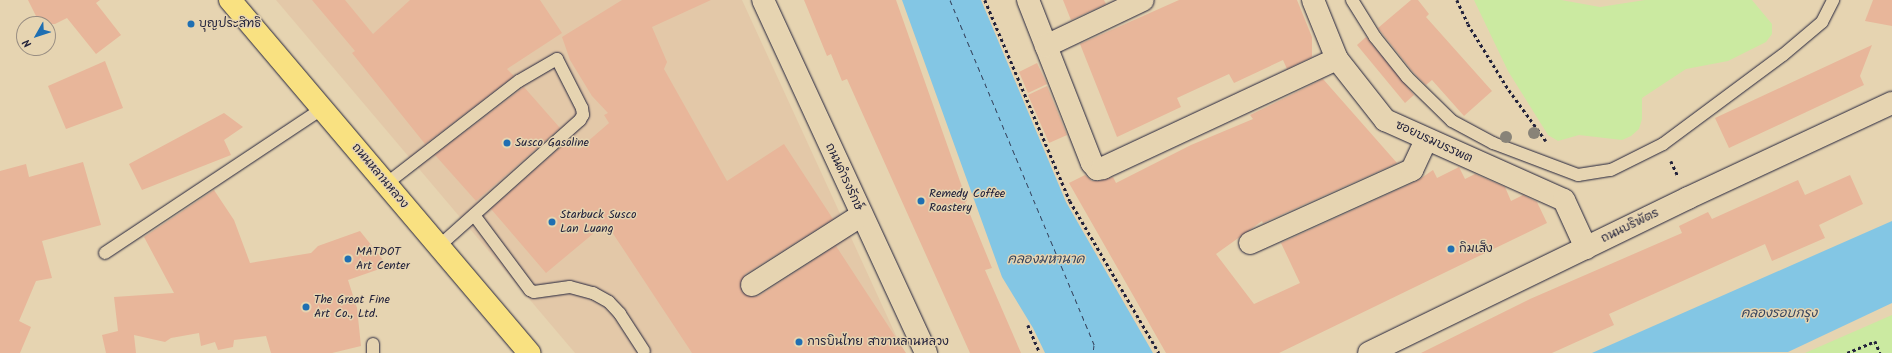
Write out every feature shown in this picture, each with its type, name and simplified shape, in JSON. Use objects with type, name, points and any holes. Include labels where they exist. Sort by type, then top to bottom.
[{"type":"main road","name":"ถนนหลานหลวง","points":[[230,0],[529,353]]},
{"type":"street","name":"ถนนดำรงรักษ์","points":[[763,0],[926,353]]},
{"type":"street","points":[[1028,0],[1092,163],[1097,168],[1103,168],[1337,60]]},
{"type":"street","points":[[1046,46],[1143,0]]},
{"type":"street","name":"ซอยบรมบรรพต","points":[[1313,0],[1337,60],[1385,120],[1426,140],[1564,200],[1586,248]]},
{"type":"street","name":"ถนนบริพัตร","points":[[1369,353],[1892,103]]},
{"type":"street","points":[[1250,244],[1412,170],[1426,140]]},
{"type":"street","points":[[752,285],[862,215]]},
{"type":"lane","points":[[1352,0],[1376,37],[1407,77],[1452,121],[1493,143],[1568,172],[1578,174],[1611,170],[1663,144],[1783,55],[1822,22],[1833,0]]},
{"type":"lane","points":[[386,184],[519,81],[557,59],[578,98],[583,115],[577,124],[439,246]]},
{"type":"lane","points":[[105,254],[322,109]]},
{"type":"lane","points":[[474,215],[530,290],[534,292],[570,287],[593,293],[609,302],[620,314],[644,351]]},
{"type":"path","points":[[985,0],[1070,201],[1160,353]]},
{"type":"path","points":[[1457,0],[1468,24],[1509,90],[1568,172]]},
{"type":"path","points":[[1028,325],[1040,353]]},
{"type":"path","points":[[1848,353],[1875,341],[1880,353]]},
{"type":"shaded area","points":[[276,0],[742,0],[904,353],[575,353]]},
{"type":"green space","points":[[1474,0],[1561,0],[1600,7],[1645,0],[1752,0],[1772,24],[1772,34],[1766,42],[1728,61],[1686,69],[1642,98],[1642,119],[1639,129],[1631,136],[1622,140],[1579,135],[1558,141],[1548,135],[1508,71]]},
{"type":"green space","points":[[1892,315],[1892,353],[1805,353]]},
{"type":"water","name":"คลองมหานาค","points":[[902,0],[981,0],[1066,202],[1153,353],[1045,353],[1033,328],[1002,277]]},
{"type":"water","name":"คลองรอบกรุง","points":[[1892,221],[1892,303],[1788,352],[1592,353]]},
{"type":"building","points":[[28,0],[100,0],[96,3],[121,35],[96,54],[67,18],[56,24],[56,16],[36,16]]},
{"type":"building","points":[[312,0],[345,0],[373,34],[410,0],[540,0],[562,33],[507,69],[514,76],[425,144],[352,53],[355,51]]},
{"type":"building","points":[[622,0],[711,0],[652,27],[667,62],[664,69],[727,181],[784,144],[833,219],[745,274],[740,285],[742,292],[752,297],[759,296],[836,246],[906,353],[692,353],[606,223],[546,273],[491,209],[570,139],[579,149],[609,123],[604,115],[608,113],[592,96],[570,60],[562,37]]},
{"type":"building","points":[[804,0],[896,0],[967,201],[965,202],[992,268],[985,270],[1021,353],[970,353],[847,79],[842,81],[831,54],[827,56]]},
{"type":"building","points":[[1063,0],[1104,0],[1106,4],[1071,20]]},
{"type":"building","points":[[1179,0],[1297,0],[1312,37],[1312,57],[1287,69],[1283,60],[1234,83],[1229,74],[1177,98],[1181,107],[1117,137],[1080,44]]},
{"type":"building","points":[[1411,0],[1418,0],[1429,14],[1426,17],[1492,91],[1464,116],[1432,80],[1426,85],[1413,72],[1378,28]]},
{"type":"building","points":[[1873,0],[1892,0],[1892,26],[1865,21]]},
{"type":"building","points":[[1366,37],[1414,95],[1405,103],[1357,45]]},
{"type":"building","points":[[1872,45],[1860,76],[1864,85],[1729,148],[1715,118]]},
{"type":"building","points":[[105,61],[123,108],[66,129],[48,86]]},
{"type":"building","points":[[1037,63],[1047,84],[1028,93],[1019,72]]},
{"type":"building","points":[[1323,79],[1397,163],[1263,223],[1262,221],[1216,254],[1254,304],[1300,283],[1281,243],[1417,181],[1433,170],[1437,178],[1459,167],[1465,179],[1475,174],[1505,187],[1511,201],[1523,195],[1537,202],[1547,223],[1279,353],[1166,353],[1069,183],[1085,175],[1092,181],[1099,181],[1113,177],[1116,183],[1191,145],[1253,119],[1250,115]]},
{"type":"building","points":[[1047,86],[1067,135],[1049,143],[1028,95]]},
{"type":"building","points":[[524,87],[560,128],[476,201],[435,155]]},
{"type":"building","points":[[224,113],[243,127],[224,140],[231,155],[142,190],[129,164]]},
{"type":"building","points":[[83,162],[101,225],[42,241],[52,278],[36,281],[19,321],[31,327],[20,353],[0,353],[0,171],[26,164],[29,177]]},
{"type":"building","points":[[1850,175],[1863,204],[1819,225],[1825,238],[1772,261],[1765,244],[1609,314],[1614,325],[1552,353],[1421,353],[1530,299],[1682,233],[1679,226],[1708,212],[1712,219],[1798,180],[1805,195]]},
{"type":"building","points":[[214,190],[234,220],[250,263],[311,253],[318,246],[360,231],[388,266],[348,280],[357,308],[361,346],[332,353],[271,353],[266,336],[234,340],[233,347],[218,350],[215,342],[201,346],[199,333],[171,338],[165,342],[134,335],[136,353],[106,353],[102,335],[118,331],[114,297],[174,293],[144,237]]},
{"type":"ferry route","points":[[950,0],[1094,345],[1093,353]]},
{"type":"place","name":"บุญประสิทธิ","points":[[191,24]]},
{"type":"place","name":"Susco Gasoline","points":[[507,143]]},
{"type":"place","name":"Remedy Coffee Roastery","points":[[921,201]]},
{"type":"place","name":"Starbuck Susco Lan Luang","points":[[552,222]]},
{"type":"place","name":"กิมเส็ง","points":[[1451,249]]},
{"type":"place","name":"MATDOT Art Center","points":[[348,259]]},
{"type":"place","name":"The Great Fine Art Co., Ltd.","points":[[306,307]]},
{"type":"place","name":"การบินไทย สาขาหลานหลวง","points":[[799,342]]}]
